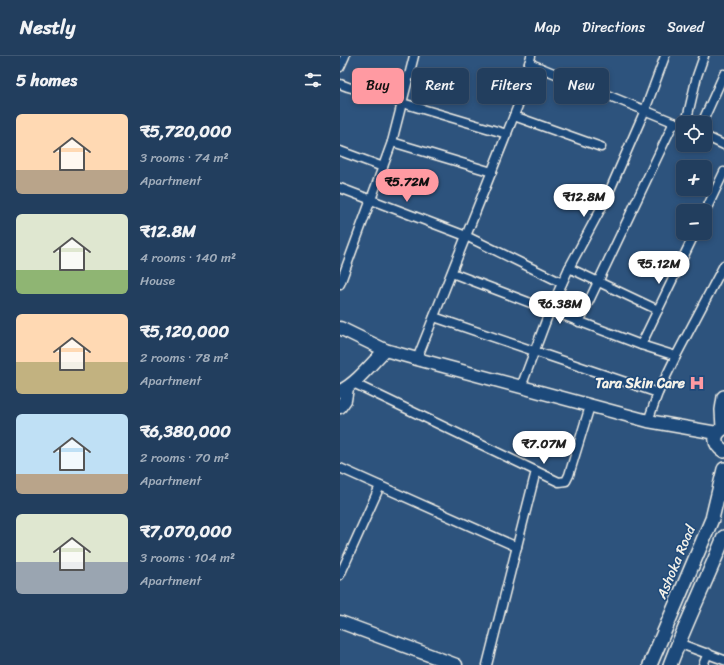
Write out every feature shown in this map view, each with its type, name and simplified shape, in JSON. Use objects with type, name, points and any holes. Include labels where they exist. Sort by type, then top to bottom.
[{"type":"main road","points":[[340,328],[385,350],[648,422],[722,429]]},
{"type":"main road","points":[[340,407],[345,400],[346,387],[385,350]]},
{"type":"main road","points":[[724,397],[722,429],[716,440],[719,447],[723,450],[724,463]]},
{"type":"main road","name":"Ashoka Road","points":[[650,665],[712,519],[724,469]]},
{"type":"main road","points":[[670,665],[678,642],[705,584],[724,536]]},
{"type":"main road","points":[[340,622],[456,665]]},
{"type":"street","points":[[340,67],[345,56]]},
{"type":"street","points":[[404,92],[414,56]]},
{"type":"street","points":[[521,387],[550,310],[562,283],[606,199],[645,110],[665,56]]},
{"type":"street","points":[[688,116],[697,76],[704,56]]},
{"type":"street","points":[[417,359],[519,103],[530,59],[674,122],[579,322]]},
{"type":"street","points":[[705,116],[724,74]]},
{"type":"street","points":[[340,84],[352,88]]},
{"type":"street","points":[[340,284],[392,142],[401,104]]},
{"type":"street","points":[[404,104],[507,134]]},
{"type":"street","points":[[514,116],[601,147]]},
{"type":"street","points":[[712,139],[724,145]]},
{"type":"street","points":[[392,142],[492,172]]},
{"type":"street","points":[[340,151],[383,167]]},
{"type":"street","points":[[709,204],[724,172]]},
{"type":"street","points":[[340,188],[466,236],[562,283]]},
{"type":"street","points":[[641,346],[692,240]]},
{"type":"street","points":[[648,422],[658,393],[724,265]]},
{"type":"street","points":[[570,268],[658,310]]},
{"type":"street","points":[[452,273],[641,346],[676,356]]},
{"type":"street","points":[[434,316],[658,393]]},
{"type":"street","points":[[346,387],[559,482],[566,481],[569,475],[590,406]]},
{"type":"street","points":[[340,468],[517,547]]},
{"type":"street","points":[[487,665],[536,471]]},
{"type":"street","points":[[340,575],[380,486]]},
{"type":"street","points":[[678,642],[724,660]]},
{"type":"street","points":[[703,665],[708,653]]},
{"type":"place","name":"Tara Skin Care","points":[[697,383]]}]
